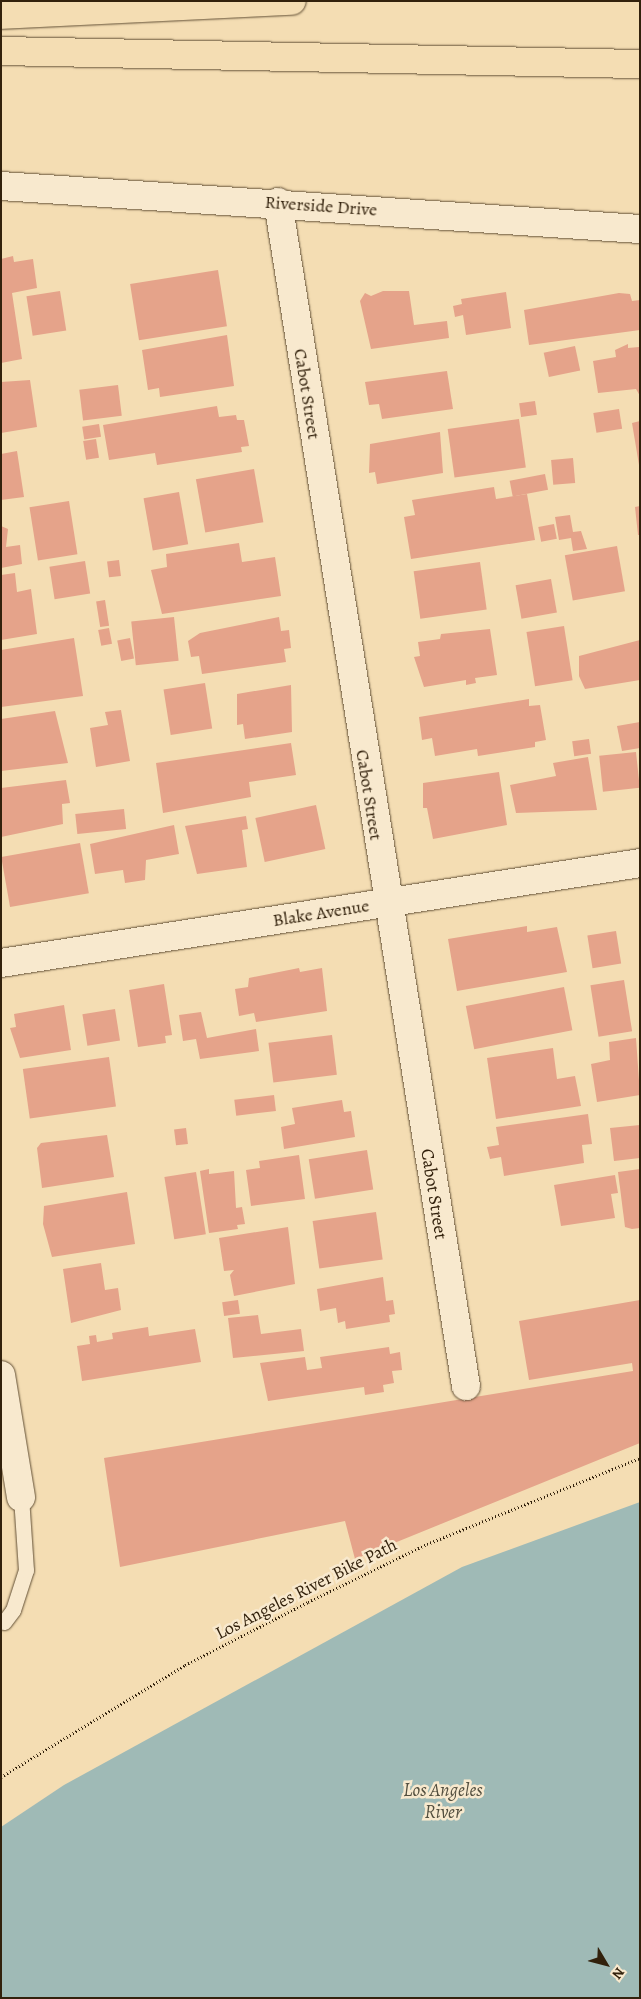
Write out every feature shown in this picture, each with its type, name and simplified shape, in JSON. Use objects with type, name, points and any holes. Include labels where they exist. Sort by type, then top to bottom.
[{"type":"highway","points":[[1,15],[292,1]]},
{"type":"highway","points":[[1,51],[640,64]]},
{"type":"street","name":"Riverside Drive","points":[[1,186],[278,202],[640,229]]},
{"type":"street","name":"Cabot Street","points":[[278,202],[386,903],[466,1386]]},
{"type":"street","name":"Blake Avenue","points":[[1,963],[640,863]]},
{"type":"street","points":[[1,1375],[21,1497]]},
{"type":"lane","points":[[4,1622],[13,1610],[26,1570],[21,1497]]},
{"type":"path","name":"Los Angeles River Bike Path","points":[[1,1777],[186,1665],[308,1602],[444,1536],[640,1458]]},
{"type":"water","name":"Los Angeles River","points":[[640,1502],[640,1998],[1,1998],[1,1827],[64,1785],[462,1567]]},
{"type":"building","points":[[13,256],[14,262],[33,259],[37,288],[12,293],[22,359],[1,363],[1,259]]},
{"type":"building","points":[[218,270],[227,326],[139,340],[130,284]]},
{"type":"building","points":[[60,291],[66,331],[33,336],[26,296]]},
{"type":"building","points":[[383,291],[409,291],[414,325],[447,321],[449,338],[371,349],[360,301],[365,293],[371,296]]},
{"type":"building","points":[[506,292],[511,328],[466,335],[463,315],[455,317],[453,306],[462,304],[461,299]]},
{"type":"building","points":[[619,293],[630,294],[632,301],[640,300],[640,330],[529,345],[524,310]]},
{"type":"building","points":[[227,335],[234,386],[160,397],[159,388],[148,390],[142,350]]},
{"type":"building","points":[[628,344],[628,348],[639,347],[640,396],[636,389],[598,393],[593,361],[616,357],[615,350]]},
{"type":"building","points":[[575,346],[580,370],[549,377],[544,353]]},
{"type":"building","points":[[447,371],[453,409],[382,419],[379,404],[369,405],[365,382]]},
{"type":"building","points":[[30,380],[37,427],[1,433],[1,382]]},
{"type":"building","points":[[118,385],[122,416],[83,421],[79,390]]},
{"type":"building","points":[[535,401],[537,415],[521,417],[519,403]]},
{"type":"building","points":[[217,406],[219,417],[236,415],[237,420],[244,420],[249,446],[241,447],[242,452],[157,465],[155,453],[109,460],[103,425]]},
{"type":"building","points":[[619,409],[622,429],[596,433],[593,413]]},
{"type":"building","points":[[519,419],[526,468],[455,478],[448,429]]},
{"type":"building","points":[[640,421],[640,465],[639,465],[632,423]]},
{"type":"building","points":[[99,424],[101,437],[84,439],[82,427]]},
{"type":"building","points":[[440,432],[443,473],[377,484],[375,472],[369,473],[370,444]]},
{"type":"building","points":[[96,439],[99,458],[86,460],[83,441]]},
{"type":"building","points":[[17,451],[24,497],[1,500],[1,454]]},
{"type":"building","points":[[573,458],[575,483],[553,485],[551,460]]},
{"type":"building","points":[[254,469],[263,522],[205,532],[196,479]]},
{"type":"building","points":[[545,474],[548,490],[513,497],[510,481]]},
{"type":"building","points":[[494,487],[496,499],[527,494],[535,540],[411,559],[404,517],[415,515],[412,500]]},
{"type":"building","points":[[179,492],[188,544],[153,550],[144,498]]},
{"type":"building","points":[[69,501],[77,554],[38,561],[29,507]]},
{"type":"building","points":[[640,506],[640,535],[638,535],[635,507]]},
{"type":"building","points":[[570,515],[573,532],[581,531],[587,549],[573,551],[571,538],[559,540],[555,517]]},
{"type":"building","points":[[554,524],[557,539],[541,542],[538,527]]},
{"type":"building","points":[[1,526],[8,529],[6,547],[20,545],[22,564],[1,568]]},
{"type":"building","points":[[239,543],[242,562],[275,557],[281,596],[162,614],[151,570],[167,567],[166,554]]},
{"type":"building","points":[[617,546],[625,591],[573,601],[565,555]]},
{"type":"building","points":[[119,560],[121,576],[109,577],[107,561]]},
{"type":"building","points":[[85,561],[90,594],[55,599],[49,567]]},
{"type":"building","points":[[480,562],[487,610],[420,619],[414,571]]},
{"type":"building","points":[[15,573],[17,592],[31,589],[37,634],[1,640],[1,575]]},
{"type":"building","points":[[551,579],[557,612],[521,619],[516,585]]},
{"type":"building","points":[[105,600],[109,626],[100,627],[96,601]]},
{"type":"building","points":[[174,617],[179,661],[136,665],[131,621]]},
{"type":"building","points":[[279,617],[281,631],[289,630],[291,648],[284,649],[286,662],[202,674],[199,656],[191,657],[188,641],[200,633]]},
{"type":"building","points":[[564,626],[573,680],[535,686],[526,632]]},
{"type":"building","points":[[109,628],[112,644],[101,646],[98,630]]},
{"type":"building","points":[[490,629],[497,675],[475,678],[476,683],[466,685],[466,680],[424,687],[414,657],[420,656],[418,642],[440,639],[441,634]]},
{"type":"building","points":[[74,638],[83,696],[1,707],[1,650]]},
{"type":"building","points":[[130,638],[134,659],[121,661],[117,640]]},
{"type":"building","points":[[640,640],[640,680],[585,689],[579,676],[579,656]]},
{"type":"building","points":[[205,683],[212,728],[171,735],[164,690]]},
{"type":"building","points":[[291,685],[292,732],[245,739],[243,724],[237,725],[237,694]]},
{"type":"building","points":[[529,699],[529,706],[540,705],[546,740],[535,742],[535,747],[478,756],[477,749],[435,756],[432,738],[422,740],[419,717]]},
{"type":"building","points":[[121,710],[130,761],[96,767],[90,728],[108,725],[105,712]]},
{"type":"building","points":[[55,711],[68,763],[1,771],[1,719]]},
{"type":"building","points":[[640,722],[640,748],[622,751],[617,726]]},
{"type":"building","points":[[589,739],[591,754],[574,756],[572,741]]},
{"type":"building","points":[[291,743],[296,775],[249,782],[251,797],[163,813],[156,763]]},
{"type":"building","points":[[636,752],[640,788],[603,792],[599,756]]},
{"type":"building","points":[[588,757],[597,810],[516,813],[510,785],[556,776],[553,763]]},
{"type":"building","points":[[499,772],[507,825],[433,839],[427,808],[423,808],[423,783]]},
{"type":"building","points":[[66,780],[70,803],[62,804],[63,824],[1,837],[1,788]]},
{"type":"building","points":[[316,805],[325,849],[265,862],[255,818]]},
{"type":"building","points":[[124,809],[126,829],[77,834],[75,814]]},
{"type":"building","points":[[246,816],[248,829],[242,830],[247,867],[197,874],[185,826]]},
{"type":"building","points":[[174,825],[179,854],[146,860],[145,880],[125,883],[123,870],[95,874],[90,844]]},
{"type":"building","points":[[80,843],[89,893],[10,907],[1,857]]},
{"type":"building","points":[[527,926],[527,932],[557,927],[567,972],[457,991],[448,939]]},
{"type":"building","points":[[616,931],[621,964],[593,968],[587,936]]},
{"type":"building","points":[[299,968],[300,972],[322,968],[327,1011],[256,1022],[254,1013],[239,1016],[235,989],[248,987],[249,978]]},
{"type":"building","points":[[624,980],[632,1031],[599,1037],[590,985]]},
{"type":"building","points":[[164,984],[172,1035],[165,1036],[166,1043],[138,1047],[129,990]]},
{"type":"building","points":[[564,987],[572,1030],[474,1049],[466,1006]]},
{"type":"building","points":[[64,1005],[71,1050],[20,1058],[10,1028],[16,1027],[14,1014]]},
{"type":"building","points":[[115,1009],[120,1041],[87,1046],[82,1014]]},
{"type":"building","points":[[201,1012],[207,1038],[256,1029],[259,1051],[200,1059],[196,1039],[183,1041],[179,1015]]},
{"type":"building","points":[[332,1035],[337,1075],[273,1083],[268,1043]]},
{"type":"building","points":[[636,1038],[640,1095],[597,1102],[591,1064],[610,1060],[609,1042]]},
{"type":"building","points":[[553,1048],[557,1079],[575,1076],[581,1106],[496,1119],[487,1058]]},
{"type":"building","points":[[109,1057],[116,1107],[30,1119],[23,1069]]},
{"type":"building","points":[[274,1095],[276,1111],[236,1116],[234,1100]]},
{"type":"building","points":[[342,1100],[344,1112],[351,1111],[355,1137],[284,1149],[281,1127],[295,1124],[292,1108]]},
{"type":"building","points":[[588,1114],[592,1144],[582,1145],[584,1163],[504,1176],[501,1157],[490,1159],[487,1147],[499,1145],[496,1127]]},
{"type":"building","points":[[640,1125],[640,1158],[614,1161],[610,1128]]},
{"type":"building","points":[[186,1128],[188,1144],[176,1145],[174,1129]]},
{"type":"building","points":[[107,1135],[114,1177],[42,1188],[37,1148],[41,1143]]},
{"type":"building","points":[[367,1150],[373,1190],[315,1199],[309,1159]]},
{"type":"building","points":[[299,1155],[305,1199],[251,1206],[246,1170],[260,1168],[259,1161]]},
{"type":"building","points":[[209,1169],[209,1174],[234,1171],[236,1208],[242,1207],[245,1224],[237,1225],[238,1229],[209,1233],[200,1171]]},
{"type":"building","points":[[640,1169],[640,1228],[632,1229],[625,1227],[618,1172]]},
{"type":"building","points":[[196,1172],[206,1234],[174,1239],[164,1177]]},
{"type":"building","points":[[615,1175],[618,1193],[611,1194],[615,1218],[561,1226],[554,1185]]},
{"type":"building","points":[[127,1192],[135,1244],[52,1257],[43,1224],[44,1206]]},
{"type":"building","points":[[376,1212],[383,1260],[319,1268],[313,1221]]},
{"type":"building","points":[[288,1227],[295,1284],[234,1296],[230,1275],[234,1270],[224,1271],[219,1238]]},
{"type":"building","points":[[101,1263],[105,1290],[118,1288],[121,1310],[71,1323],[63,1269]]},
{"type":"building","points":[[383,1277],[386,1301],[393,1300],[395,1314],[389,1315],[390,1322],[346,1329],[345,1321],[338,1323],[336,1308],[320,1311],[317,1289]]},
{"type":"building","points":[[238,1300],[240,1314],[224,1316],[222,1302]]},
{"type":"building","points":[[640,1300],[640,1443],[355,1559],[345,1521],[120,1567],[104,1458],[633,1371],[632,1363],[529,1380],[519,1321]]},
{"type":"building","points":[[258,1315],[261,1334],[301,1329],[304,1351],[233,1358],[228,1318]]},
{"type":"building","points":[[148,1327],[149,1336],[195,1329],[201,1362],[82,1381],[77,1346],[90,1344],[89,1336],[96,1335],[97,1342],[113,1339],[112,1333]]},
{"type":"building","points":[[389,1347],[390,1354],[400,1352],[402,1370],[392,1371],[394,1383],[383,1385],[384,1392],[365,1395],[364,1387],[268,1401],[260,1363],[305,1357],[307,1370],[322,1368],[320,1357]]}]
